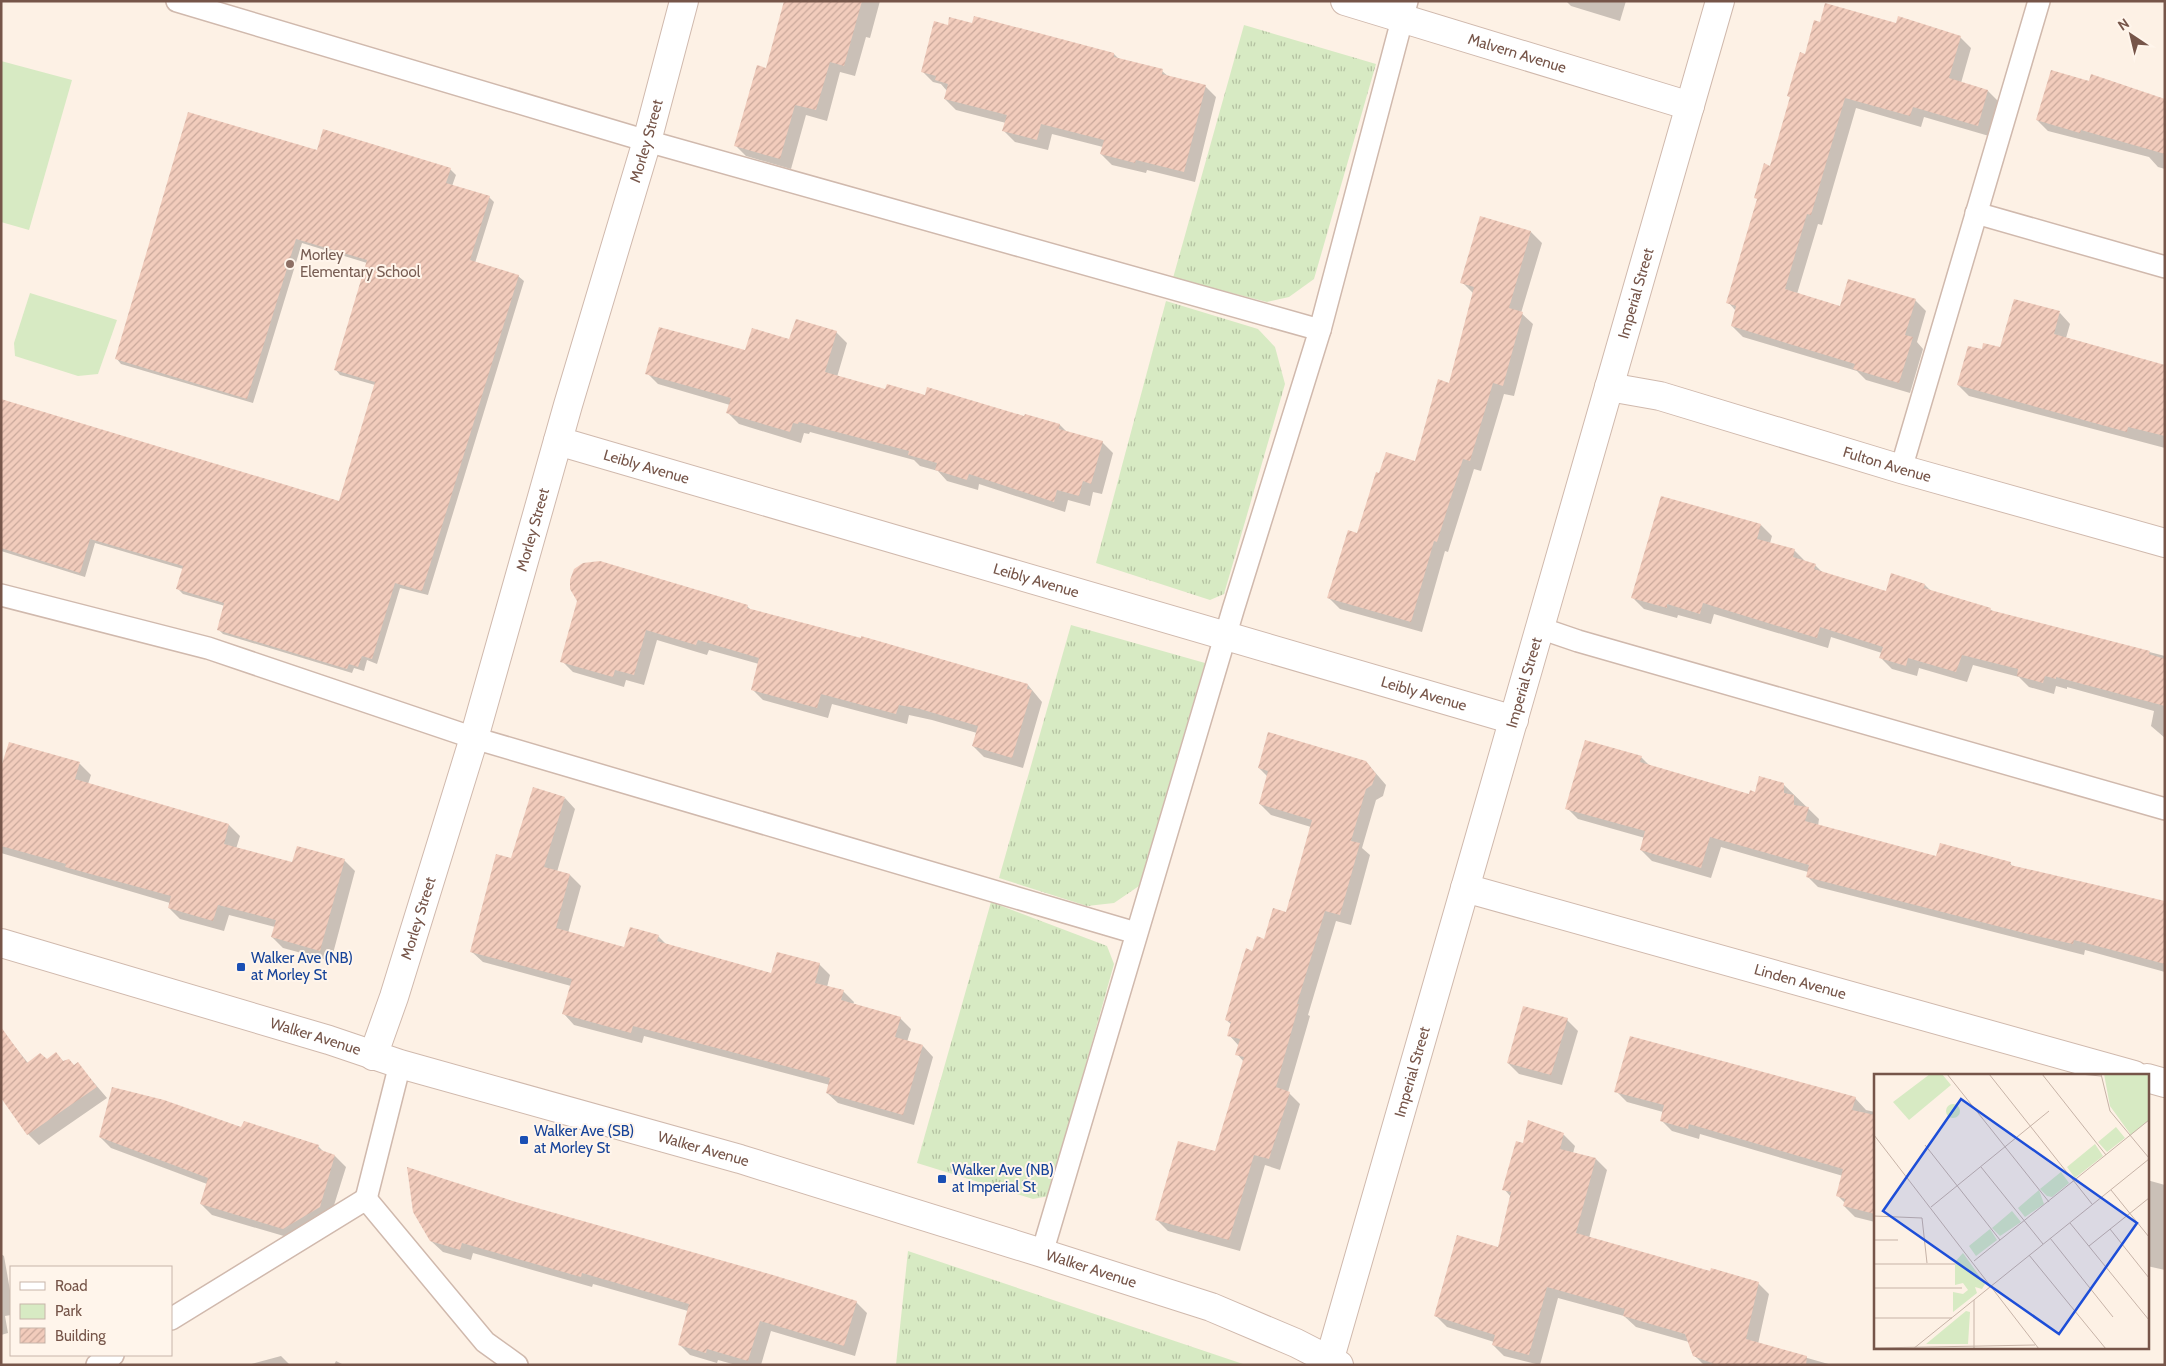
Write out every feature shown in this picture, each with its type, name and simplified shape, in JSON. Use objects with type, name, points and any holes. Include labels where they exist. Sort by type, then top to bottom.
[{"type":"street","name":"Morley Street","points":[[373,1056],[392,1003],[474,738],[558,441],[647,141],[684,1]]},
{"type":"street","name":"Malvern Avenue","points":[[1345,1],[1405,9],[1690,106]]},
{"type":"street","name":"Imperial Street","points":[[1332,1363],[1465,888],[1720,1]]},
{"type":"street","name":"Fulton Avenue","points":[[1610,387],[1660,396],[1901,469],[2165,543]]},
{"type":"street","name":"Leibly Avenue","points":[[558,441],[1514,720]]},
{"type":"street","name":"Linden Avenue","points":[[1465,888],[2130,1074]]},
{"type":"street","name":"Walker Avenue","points":[[1,943],[329,1040],[400,1064],[740,1159],[1042,1253],[1211,1307],[1296,1343],[1332,1363]]},
{"type":"street","points":[[2148,1078],[2165,1083]]},
{"type":"lane","points":[[177,1],[647,141],[1320,330]]},
{"type":"lane","points":[[1901,469],[2039,1]]},
{"type":"lane","points":[[1042,1253],[1136,933],[1168,834],[1225,636],[1320,330],[1405,9]]},
{"type":"lane","points":[[1976,213],[2165,267]]},
{"type":"lane","points":[[1,595],[208,648],[474,738],[1136,933]]},
{"type":"lane","points":[[1540,628],[1578,641],[2165,809]]},
{"type":"lane","points":[[172,1318],[366,1200],[400,1064]]},
{"type":"lane","points":[[366,1200],[485,1342],[517,1365]]},
{"type":"lane","points":[[97,1365],[111,1356]]},
{"type":"green space","points":[[1244,25],[1376,64],[1314,279],[1289,297],[1267,302],[1173,278]]},
{"type":"green space","points":[[1,61],[72,80],[29,230],[1,222]]},
{"type":"green space","points":[[30,293],[117,320],[98,374],[78,376],[15,356],[14,343]]},
{"type":"green space","points":[[1166,301],[1258,329],[1275,347],[1285,384],[1224,594],[1210,600],[1096,563]]},
{"type":"green space","points":[[1071,625],[1205,663],[1139,886],[1114,903],[1087,906],[999,878]]},
{"type":"green space","points":[[991,902],[1107,946],[1114,964],[1049,1196],[1033,1199],[917,1163]]},
{"type":"green space","points":[[908,1251],[1246,1365],[896,1365]]},
{"type":"building","points":[[784,1],[862,1],[844,66],[830,62],[816,110],[795,105],[780,159],[734,146],[757,65],[766,68]]},
{"type":"building","points":[[1825,3],[1896,23],[1898,16],[1961,36],[1949,78],[1988,90],[1978,126],[1913,107],[1910,116],[1845,98],[1811,215],[1807,214],[1785,289],[1840,306],[1848,279],[1916,299],[1905,335],[1913,337],[1899,383],[1853,369],[1855,364],[1731,326],[1736,306],[1726,303],[1757,199],[1754,198],[1764,163],[1770,166],[1790,97],[1787,96],[1800,52],[1805,54],[1814,20],[1820,22]]},
{"type":"building","points":[[974,16],[1114,53],[1114,57],[1163,69],[1162,74],[1206,85],[1184,172],[1136,160],[1135,163],[1100,154],[1104,140],[1041,124],[1037,140],[1002,131],[1007,115],[944,99],[948,84],[935,80],[936,76],[921,72],[934,21],[948,25],[949,17],[972,23]]},
{"type":"building","points":[[2051,70],[2089,81],[2091,74],[2165,99],[2165,154],[2081,130],[2080,133],[2036,120]]},
{"type":"building","points":[[188,112],[317,150],[323,129],[451,168],[446,183],[490,196],[470,260],[519,275],[422,591],[395,583],[372,659],[362,656],[358,667],[349,664],[347,669],[217,630],[224,603],[176,589],[183,566],[90,539],[80,573],[1,548],[1,399],[339,501],[375,382],[334,370],[367,260],[296,239],[247,399],[115,359]]},
{"type":"building","points":[[1480,216],[1531,231],[1509,308],[1523,312],[1503,386],[1493,383],[1470,461],[1463,459],[1437,542],[1434,541],[1411,622],[1327,598],[1348,530],[1357,533],[1376,472],[1379,473],[1386,452],[1415,461],[1438,379],[1449,383],[1474,287],[1460,283]]},
{"type":"building","points":[[2014,299],[2060,311],[2054,334],[2165,365],[2165,436],[2128,427],[2127,432],[1957,385],[1968,346],[1982,349],[1983,343],[2000,347]]},
{"type":"building","points":[[796,319],[837,331],[825,372],[885,389],[887,384],[925,395],[927,387],[1024,416],[1025,414],[1060,424],[1059,429],[1103,441],[1091,484],[1083,481],[1079,496],[1057,490],[1054,502],[969,474],[967,480],[935,470],[937,463],[908,455],[909,451],[799,422],[798,424],[793,423],[790,432],[726,413],[731,398],[645,374],[659,327],[745,350],[752,328],[789,339]]},
{"type":"building","points":[[1661,496],[1761,524],[1757,539],[1795,549],[1793,557],[1816,564],[1814,569],[1886,591],[1891,573],[1925,584],[1924,588],[1991,608],[1990,610],[2150,651],[2149,654],[2165,659],[2165,706],[2056,677],[2056,679],[2045,676],[2043,683],[2017,676],[2018,669],[1962,655],[1956,672],[1908,658],[1906,666],[1879,658],[1883,647],[1820,627],[1817,638],[1703,603],[1700,614],[1667,604],[1667,608],[1631,598]]},
{"type":"building","points":[[600,561],[748,605],[747,608],[861,638],[861,636],[1028,684],[1027,689],[1032,690],[1012,758],[972,746],[978,726],[920,709],[899,705],[896,714],[821,694],[817,708],[751,690],[759,658],[698,640],[696,645],[646,630],[634,675],[615,670],[613,677],[560,662],[577,601],[570,589],[570,580],[574,569],[583,563]]},
{"type":"building","points":[[1268,732],[1366,761],[1376,774],[1372,785],[1366,789],[1351,841],[1360,843],[1340,915],[1325,911],[1297,1004],[1299,1004],[1276,1087],[1290,1092],[1269,1159],[1254,1155],[1229,1240],[1155,1220],[1178,1141],[1215,1151],[1244,1057],[1235,1055],[1240,1039],[1227,1036],[1231,1022],[1225,1020],[1246,948],[1252,951],[1257,936],[1264,939],[1273,908],[1286,912],[1312,820],[1259,804],[1268,771],[1258,768]]},
{"type":"building","points":[[1585,740],[1642,756],[1640,762],[1749,794],[1750,790],[1755,792],[1759,776],[1784,783],[1784,793],[1794,795],[1794,805],[1809,807],[1805,821],[1936,856],[1940,843],[2011,862],[2010,865],[2165,901],[2165,964],[2074,940],[2073,944],[2032,935],[1806,877],[1809,865],[1710,837],[1701,868],[1640,850],[1645,831],[1565,809]]},
{"type":"building","points":[[9,742],[80,762],[75,779],[229,824],[224,844],[292,862],[297,846],[345,859],[320,951],[271,937],[276,920],[218,905],[213,921],[168,908],[171,896],[65,867],[66,864],[1,846],[1,767]]},
{"type":"building","points":[[533,787],[565,797],[544,867],[570,874],[556,928],[624,947],[630,927],[659,935],[657,941],[771,973],[777,952],[820,963],[815,983],[844,990],[841,1000],[901,1017],[895,1037],[923,1045],[903,1115],[826,1093],[830,1078],[633,1026],[631,1033],[562,1014],[572,979],[470,952],[496,854],[511,858]]},
{"type":"building","points":[[1523,1006],[1568,1018],[1551,1075],[1507,1063]]},
{"type":"building","points":[[1,1027],[27,1063],[40,1053],[47,1059],[56,1052],[63,1061],[69,1059],[74,1065],[78,1062],[97,1087],[27,1135],[1,1098]]},
{"type":"building","points":[[1630,1036],[1856,1097],[1852,1110],[1874,1115],[1874,1214],[1843,1206],[1845,1199],[1836,1196],[1843,1169],[1689,1124],[1688,1129],[1660,1121],[1664,1105],[1614,1092]]},
{"type":"building","points":[[112,1087],[164,1100],[241,1127],[244,1121],[319,1145],[318,1149],[335,1155],[320,1207],[283,1229],[200,1204],[208,1178],[99,1137]]},
{"type":"building","points":[[1528,1120],[1564,1133],[1560,1149],[1596,1158],[1576,1233],[1710,1271],[1711,1268],[1759,1282],[1746,1339],[1807,1356],[1806,1365],[1717,1365],[1693,1356],[1685,1334],[1623,1316],[1625,1309],[1547,1287],[1529,1355],[1492,1345],[1495,1335],[1434,1316],[1457,1235],[1498,1247],[1511,1192],[1502,1190],[1516,1141],[1523,1143]]},
{"type":"building","points":[[407,1167],[516,1202],[773,1275],[857,1301],[844,1346],[760,1321],[748,1361],[707,1349],[706,1353],[678,1345],[689,1304],[582,1273],[581,1277],[462,1243],[460,1250],[430,1241],[413,1212]]},
{"type":"place","name":"Morley Elementary School","points":[[290,264]]},
{"type":"place","name":"Walker Ave (NB) at Morley St","points":[[241,967]]},
{"type":"place","name":"Walker Ave (SB) at Morley St","points":[[524,1140]]},
{"type":"place","name":"Walker Ave (NB) at Imperial St","points":[[942,1179]]}]
